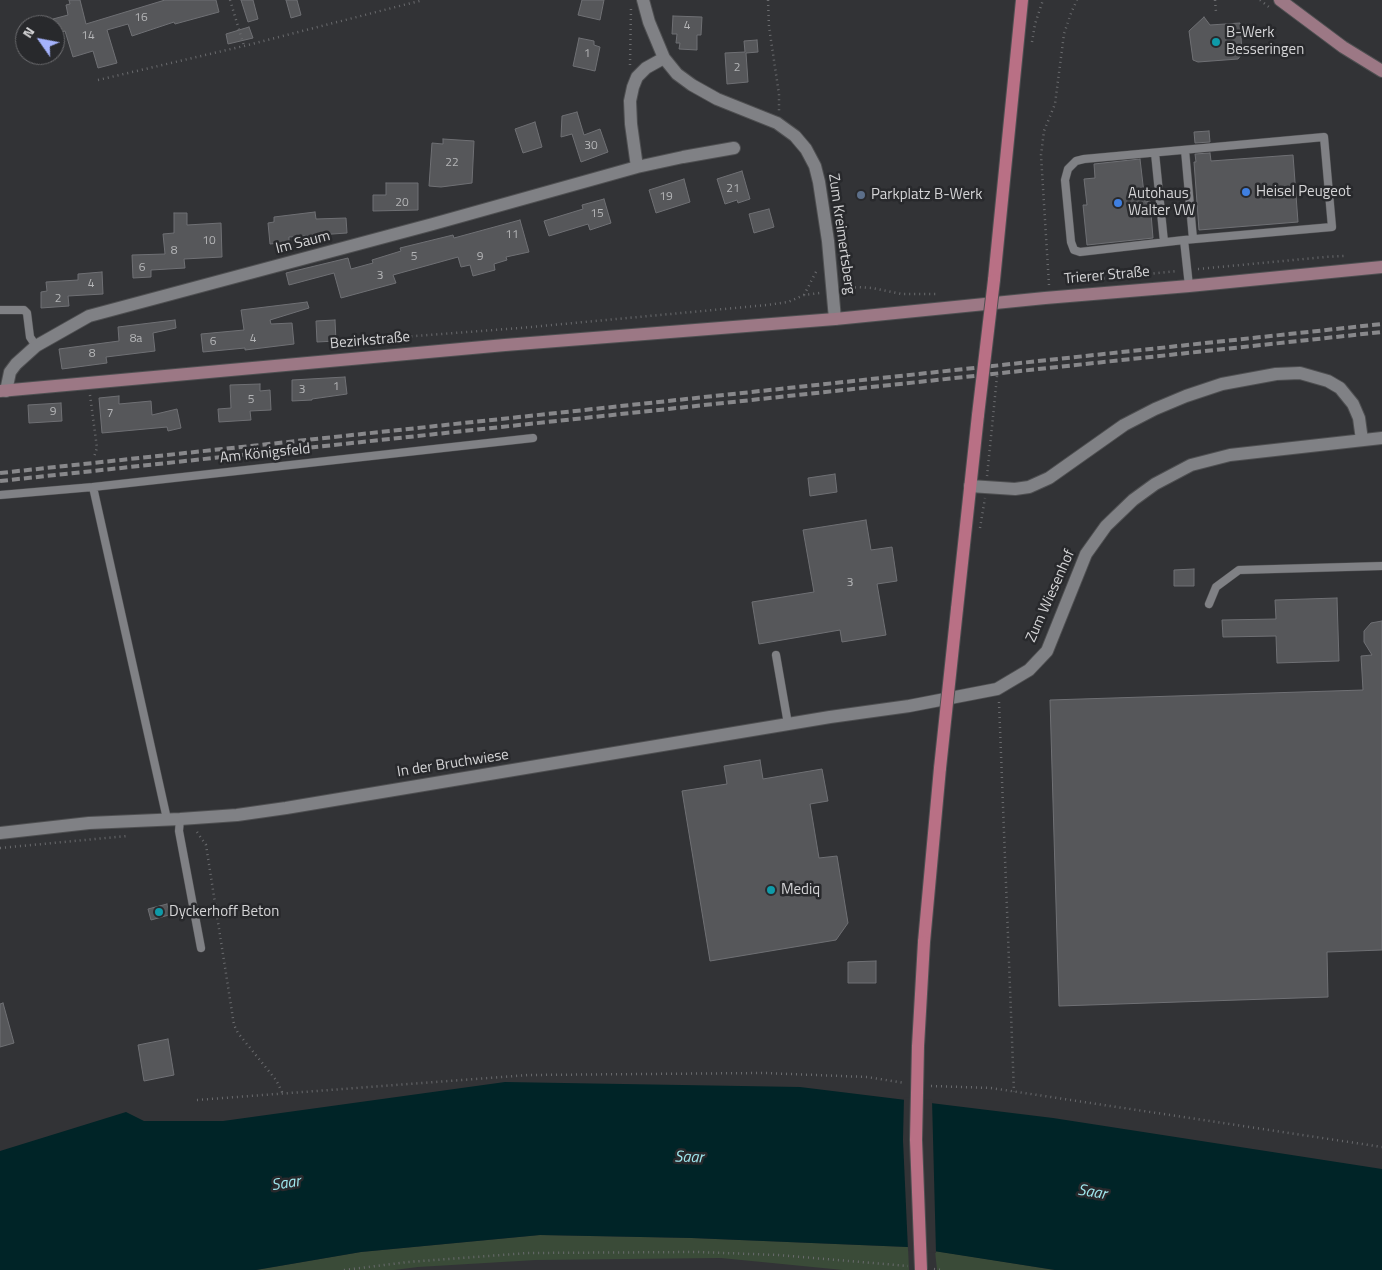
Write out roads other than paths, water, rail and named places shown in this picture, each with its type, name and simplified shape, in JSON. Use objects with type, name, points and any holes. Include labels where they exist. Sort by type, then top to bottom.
[{"type":"main road","points":[[923,1269],[916,1140],[918,1046],[924,942],[940,768],[994,280],[1022,0]]},
{"type":"street","name":"Zum Kreimertsberg","points":[[643,0],[649,22],[664,58],[678,74],[692,85],[717,99],[777,123],[794,136],[806,149],[815,166],[824,211],[835,319]]},
{"type":"street","points":[[1280,0],[1344,47],[1382,71]]},
{"type":"street","points":[[636,167],[630,102],[636,77],[646,68],[664,58]]},
{"type":"street","name":"Im Saum","points":[[3,391],[13,368],[36,346],[89,316],[330,253],[636,167],[734,148]]},
{"type":"street","name":"Trierer Straße","points":[[744,326],[1382,267]]},
{"type":"street","name":"Bezirkstraße","points":[[3,391],[505,345],[744,326]]},
{"type":"street","points":[[970,486],[1015,489],[1030,487],[1049,478],[1124,425],[1155,409],[1222,384],[1276,374],[1300,373],[1328,381],[1340,388],[1353,404],[1359,418],[1362,440]]},
{"type":"street","name":"Zum Wiesenhof","points":[[909,706],[997,689],[1029,670],[1047,651],[1086,554],[1106,526],[1133,500],[1155,484],[1191,465],[1230,455],[1382,438]]},
{"type":"street","name":"In der Bruchwiese","points":[[0,833],[89,823],[167,819],[179,825],[788,724],[909,706]]},
{"type":"lane","points":[[1324,138],[1332,227],[1193,239],[1080,252],[1074,250],[1070,233],[1065,180],[1068,169],[1076,161],[1185,150],[1324,138]]},
{"type":"lane","points":[[1185,150],[1193,239]]},
{"type":"lane","points":[[1156,152],[1164,242]]},
{"type":"lane","points":[[1184,240],[1189,286]]},
{"type":"lane","points":[[0,310],[24,310],[27,313],[30,337],[36,346]]},
{"type":"lane","name":"Am Königsfeld","points":[[0,495],[93,487],[533,438]]},
{"type":"lane","points":[[93,487],[167,819]]},
{"type":"lane","points":[[1209,604],[1216,587],[1239,570],[1382,566]]},
{"type":"lane","points":[[776,655],[788,724]]},
{"type":"lane","points":[[179,825],[201,948]]},
{"type":"water","name":"Saar","points":[[505,1082],[800,1087],[1053,1118],[1382,1169],[1382,1270],[1055,1270],[908,1247],[692,1238],[540,1235],[361,1252],[256,1270],[0,1270],[0,1151],[126,1112],[144,1121],[223,1121]]},
{"type":"railway","points":[[0,473],[1382,324]]},
{"type":"railway","points":[[0,481],[1382,332]]},
{"type":"place","name":"B-Werk Besseringen","points":[[1216,42]]},
{"type":"place","name":"Heisel Peugeot","points":[[1246,192]]},
{"type":"place","name":"Parkplatz B-Werk","points":[[861,195]]},
{"type":"place","name":"Autohaus Walter VW","points":[[1118,203]]},
{"type":"place","name":"Mediq","points":[[771,890]]},
{"type":"place","name":"Dyckerhoff Beton","points":[[159,912]]}]
